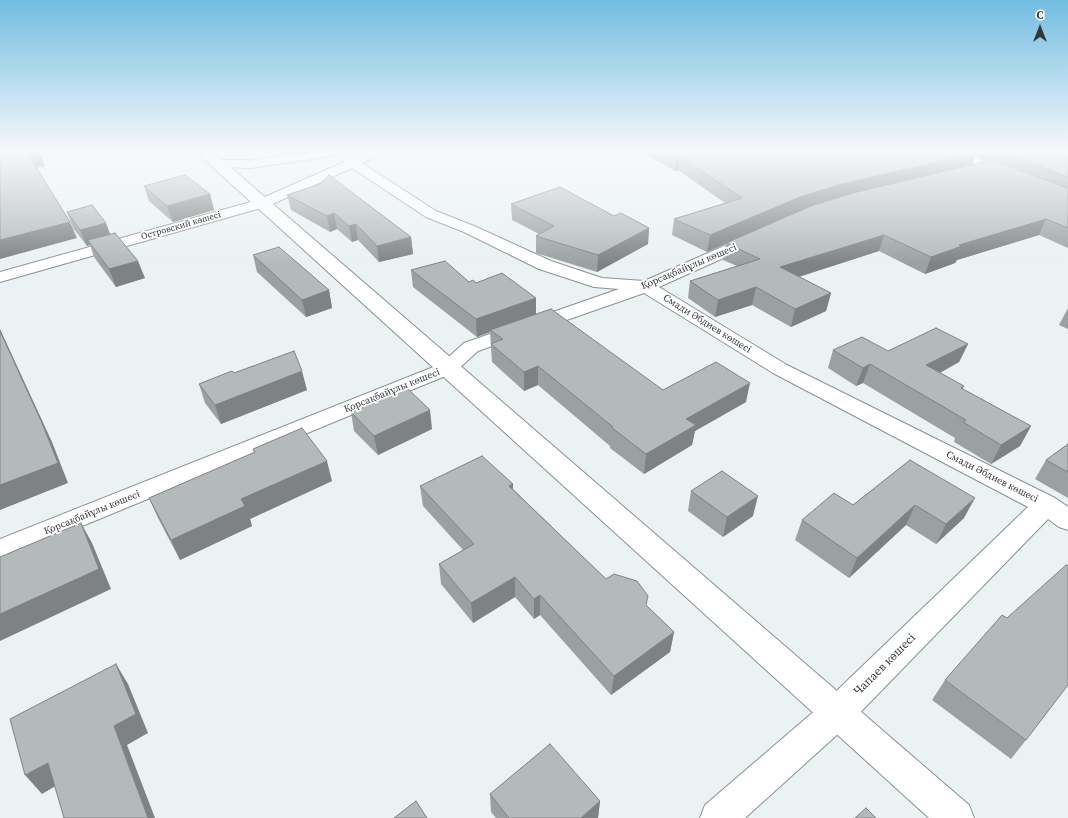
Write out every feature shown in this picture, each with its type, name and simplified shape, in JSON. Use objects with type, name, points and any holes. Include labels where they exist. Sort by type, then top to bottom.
[{"type":"street","points":[[246,189],[956,818]]},
{"type":"street","name":"Островский көшесі","points":[[0,277],[262,203],[285,189]]},
{"type":"street","name":"Смади Әбдиев көшесі","points":[[395,189],[431,214],[469,229],[545,265],[600,283],[646,286],[780,369],[1057,513]]},
{"type":"street","name":"Қорсақбайұлы көшесі","points":[[0,550],[448,368],[471,346],[646,286],[767,232]]},
{"type":"street","name":"Чапаев көшесі","points":[[718,818],[837,713],[1057,513]]},
{"type":"building","points":[[0,189],[50,189],[70,222],[0,240]]},
{"type":"building","points":[[148,189],[204,189],[210,194],[167,206]]},
{"type":"building","points":[[304,189],[348,189],[411,237],[377,246],[356,224],[349,226],[334,213],[327,216],[287,195]]},
{"type":"building","points":[[554,189],[564,189],[614,216],[621,213],[649,228],[598,255],[536,236],[554,226],[511,204]]},
{"type":"building","points":[[729,189],[825,189],[800,197],[710,235],[674,219],[742,198]]},
{"type":"building","points":[[869,189],[1068,189],[1068,228],[1046,219],[959,245],[962,246],[931,257],[884,235],[780,267],[831,293],[795,309],[756,287],[718,300],[690,281],[760,259],[726,243],[811,206]]},
{"type":"building","points":[[92,205],[106,223],[80,230],[67,212]]},
{"type":"building","points":[[115,233],[138,261],[109,269],[88,240]]},
{"type":"building","points":[[279,247],[329,290],[302,300],[253,255]]},
{"type":"building","points":[[445,261],[469,282],[473,280],[476,283],[502,273],[536,298],[476,319],[411,270]]},
{"type":"building","points":[[551,309],[663,390],[716,362],[750,383],[686,419],[696,425],[646,454],[612,428],[613,427],[538,366],[524,372],[491,344],[503,339],[490,330]]},
{"type":"building","points":[[936,328],[968,344],[926,365],[964,386],[961,388],[1031,426],[1001,445],[963,422],[966,420],[870,364],[863,368],[833,350],[862,337],[888,351]]},
{"type":"building","points":[[0,331],[42,423],[58,463],[0,485]]},
{"type":"building","points":[[294,351],[302,371],[215,405],[199,384],[232,371],[234,373]]},
{"type":"building","points":[[406,387],[430,410],[374,436],[351,412]]},
{"type":"building","points":[[302,428],[327,461],[241,499],[245,506],[171,540],[149,498],[255,452],[253,449]]},
{"type":"building","points":[[1068,444],[1068,472],[1046,460]]},
{"type":"building","points":[[482,456],[513,484],[509,486],[606,579],[614,574],[637,581],[648,596],[646,605],[674,632],[614,676],[540,595],[534,599],[515,577],[471,603],[439,564],[474,544],[420,486]]},
{"type":"building","points":[[910,460],[975,498],[946,524],[915,505],[857,558],[802,520],[834,493],[853,505]]},
{"type":"building","points":[[722,471],[758,496],[727,517],[691,491]]},
{"type":"building","points":[[81,523],[99,569],[0,614],[0,557]]},
{"type":"building","points":[[1066,565],[1068,566],[1068,685],[1026,740],[945,680],[1002,615],[1007,618]]},
{"type":"building","points":[[116,664],[136,714],[114,726],[148,818],[64,818],[48,763],[25,775],[10,719]]},
{"type":"building","points":[[550,744],[600,801],[581,818],[509,818],[490,794]]},
{"type":"building","points":[[416,801],[427,818],[394,818]]},
{"type":"building","points":[[866,808],[876,818],[855,818]]}]
